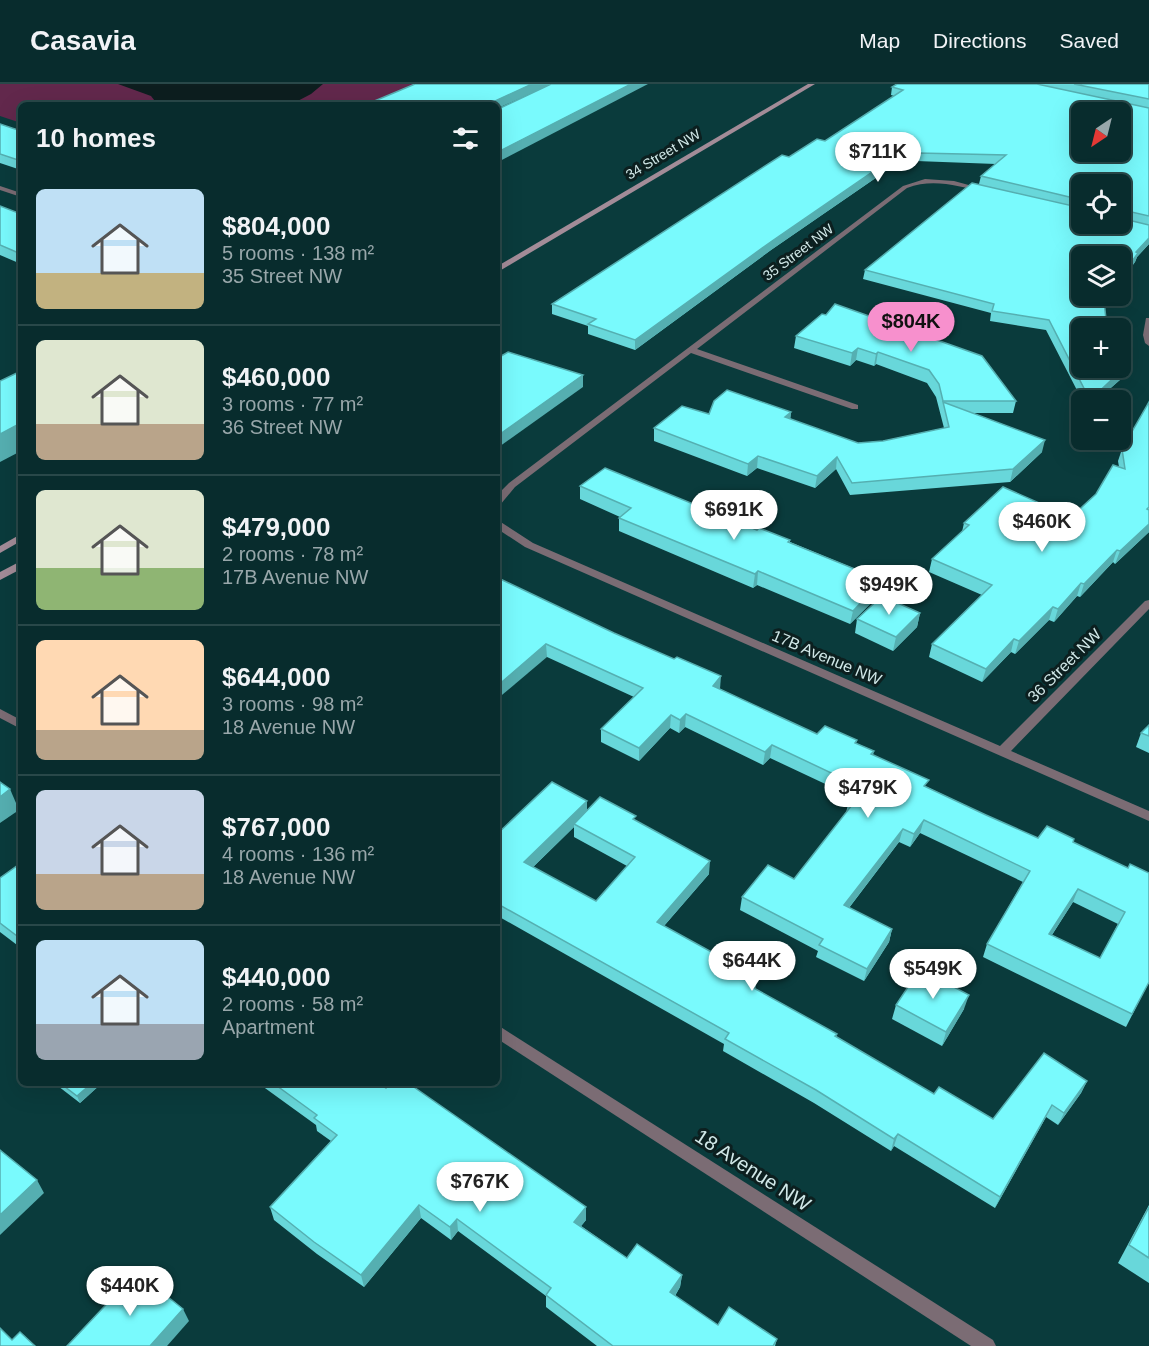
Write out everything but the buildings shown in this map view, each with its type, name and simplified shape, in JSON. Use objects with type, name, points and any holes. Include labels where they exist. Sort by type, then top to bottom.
[{"type":"main road","name":"34 Street NW","points":[[500,268],[812,84]]},
{"type":"main road","points":[[0,550],[18,539]]},
{"type":"main road","points":[[0,577],[18,566]]},
{"type":"street","name":"35 Street NW","points":[[500,498],[512,484],[905,188],[923,181],[944,182],[990,192]]},
{"type":"street","points":[[0,188],[18,194]]},
{"type":"street","points":[[1149,320],[1147,335],[1149,343]]},
{"type":"street","points":[[691,350],[855,406]]},
{"type":"street","name":"17B Avenue NW","points":[[500,526],[529,545],[1149,816]]},
{"type":"street","name":"36 Street NW","points":[[1003,751],[1149,603]]},
{"type":"street","points":[[0,712],[18,723]]},
{"type":"street","name":"18 Avenue NW","points":[[500,1033],[987,1346]]},
{"type":"shaded area","points":[[0,84],[428,84],[387,102],[18,102],[18,122],[0,116]]},
{"type":"shaded area","points":[[118,84],[323,84],[296,102],[156,102],[151,96]]}]
